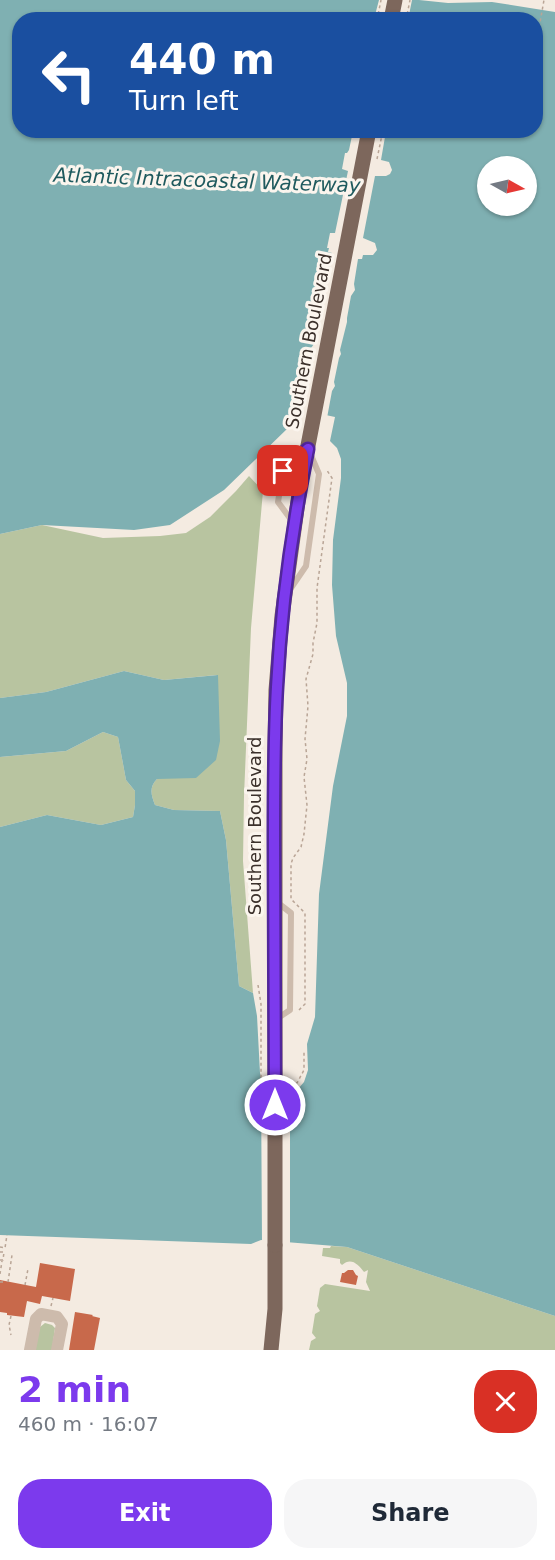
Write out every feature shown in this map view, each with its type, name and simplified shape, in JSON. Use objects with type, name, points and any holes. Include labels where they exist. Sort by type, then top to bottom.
[{"type":"main road","name":"Southern Boulevard","points":[[271,1350],[275,1309],[276,710],[284,599],[294,524],[367,138]]},
{"type":"street","points":[[30,1350],[36,1319],[41,1314],[57,1317],[62,1324],[57,1350]]},
{"type":"lane","points":[[284,599],[306,566],[319,474],[308,449]]},
{"type":"path","points":[[377,162],[382,138]]},
{"type":"path","points":[[297,1012],[305,1004],[305,913],[291,898],[291,864],[292,858],[301,847],[307,805],[304,777],[308,759],[305,739],[308,712],[306,679],[314,654],[317,588],[332,478],[326,468]]},
{"type":"path","points":[[258,985],[275,1083],[297,1083],[304,1070],[304,1051]]},
{"type":"path","points":[[0,1247],[5,1248],[7,1235]]},
{"type":"path","points":[[0,1252],[4,1252],[0,1274]]},
{"type":"path","points":[[8,1282],[12,1255]]},
{"type":"path","points":[[25,1285],[28,1269]]},
{"type":"path","points":[[11,1316],[9,1325],[11,1335]]},
{"type":"green space","points":[[249,476],[263,491],[251,628],[244,796],[243,861],[253,993],[239,986],[226,840],[220,811],[174,810],[155,805],[152,794],[153,785],[217,675],[164,680],[124,671],[46,692],[0,698],[0,534],[42,525],[103,538],[186,533],[210,517]]},
{"type":"green space","points":[[103,732],[118,737],[126,780],[135,791],[133,817],[101,825],[47,815],[0,827],[0,757],[66,751]]},
{"type":"green space","points":[[347,1247],[555,1316],[555,1350],[309,1350],[311,1341],[316,1338],[312,1333],[315,1314],[320,1311],[317,1306],[320,1288],[325,1284],[370,1291],[366,1282],[368,1270],[364,1272],[357,1264],[348,1262],[342,1265],[340,1259],[322,1256],[323,1248]]},
{"type":"green space","points":[[45,1323],[55,1328],[52,1350],[35,1350],[40,1327]]},
{"type":"water","name":"Atlantic Intracoastal Waterway","points":[[0,0],[419,0],[448,3],[492,2],[555,12],[555,1316],[347,1247],[261,1240],[251,1244],[0,1235],[0,827],[47,815],[101,825],[133,817],[135,791],[126,780],[118,737],[103,732],[66,751],[0,757],[0,698],[46,692],[124,671],[164,680],[218,675],[220,741],[216,760],[196,778],[157,779],[152,788],[152,794],[155,805],[174,810],[220,811],[226,840],[239,986],[253,993],[262,1081],[269,1089],[298,1089],[304,1082],[308,1070],[307,1044],[315,1017],[319,894],[333,786],[347,716],[347,683],[336,636],[332,585],[333,540],[341,478],[341,459],[337,448],[330,441],[335,417],[293,408],[289,427],[224,490],[170,525],[134,530],[42,525],[0,534]]},
{"type":"pier","points":[[379,0],[412,0],[410,12],[376,12]]},
{"type":"pier","points":[[352,138],[385,138],[381,160],[389,162],[392,170],[386,176],[375,176],[363,238],[375,243],[377,250],[373,255],[363,255],[362,259],[358,259],[355,290],[351,296],[327,418],[300,413],[312,353],[311,348],[314,344],[317,316],[320,312],[324,290],[322,284],[327,279],[332,253],[328,252],[329,248],[327,248],[330,233],[335,233],[348,171],[342,169],[345,153],[349,150]]},
{"type":"pier","points":[[261,1082],[266,1082],[270,1086],[290,1086],[290,1245],[262,1243]]},
{"type":"building","points":[[40,1263],[75,1269],[70,1301],[42,1296],[40,1304],[27,1301],[24,1317],[0,1312],[0,1280],[36,1287]]},
{"type":"building","points":[[353,1270],[358,1276],[356,1285],[340,1282],[342,1273]]},
{"type":"building","points":[[75,1312],[100,1318],[94,1350],[69,1350]]},
{"type":"route","points":[[275,1105],[274,748],[276,690],[288,567],[308,449],[283,471]]}]
